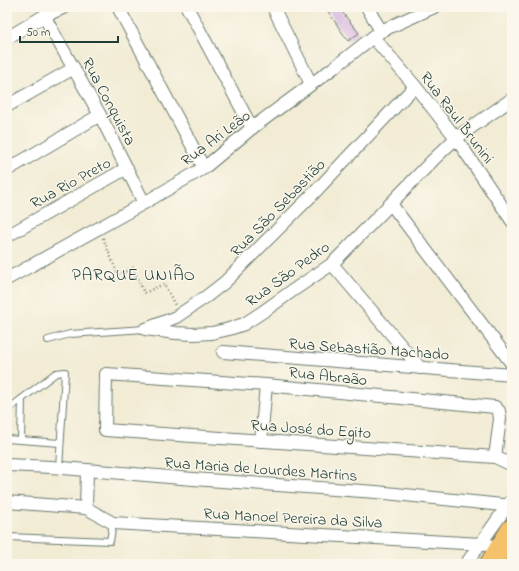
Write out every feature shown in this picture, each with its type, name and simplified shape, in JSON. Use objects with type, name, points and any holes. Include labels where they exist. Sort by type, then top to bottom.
[{"type":"street","points":[[7,38],[44,16],[65,7]]},
{"type":"street","points":[[118,7],[204,168]]},
{"type":"street","points":[[187,7],[252,128]]},
{"type":"street","points":[[273,7],[311,84]]},
{"type":"street","name":"Rua Raul Brunini","points":[[367,7],[377,34],[456,138],[512,221]]},
{"type":"street","name":"Rua Ari Leão","points":[[7,279],[204,168],[252,128],[377,34],[434,7]]},
{"type":"street","name":"Rua Conquista","points":[[44,16],[100,115],[144,203]]},
{"type":"street","points":[[7,106],[74,68]]},
{"type":"street","name":"Rua São Sebastião","points":[[145,329],[180,314],[208,296],[225,282],[314,193],[415,86]]},
{"type":"street","name":"Rua São Pedro","points":[[145,329],[173,333],[201,334],[212,333],[244,324],[332,264],[456,138],[512,99]]},
{"type":"street","points":[[7,170],[100,115]]},
{"type":"street","name":"Rua Rio Preto","points":[[7,236],[127,168]]},
{"type":"street","points":[[391,204],[512,364]]},
{"type":"street","points":[[332,264],[420,368]]},
{"type":"street","name":"Rua Sebastião Machado","points":[[223,352],[512,375]]},
{"type":"street","name":"Rua Abraão","points":[[105,430],[106,374],[266,385],[495,407],[499,411],[500,419],[495,457]]},
{"type":"street","points":[[261,441],[266,385]]},
{"type":"street","name":"Rua José do Egito","points":[[105,430],[495,457],[512,465]]},
{"type":"street","name":"Rua Maria de Lourdes Martins","points":[[7,465],[87,470],[193,480],[376,492],[510,504]]},
{"type":"street","points":[[7,502],[86,508],[87,470]]},
{"type":"street","points":[[466,564],[496,546],[510,504]]},
{"type":"street","name":"Rua Manoel Pereira da Silva","points":[[86,508],[113,523],[496,546]]},
{"type":"lane","name":"Rua São Pedro","points":[[48,340],[70,334],[145,329]]},
{"type":"lane","points":[[7,410],[56,373],[65,372],[59,468]]},
{"type":"lane","points":[[20,440],[22,399]]},
{"type":"lane","points":[[7,439],[60,443]]},
{"type":"lane","points":[[7,537],[110,541],[113,523]]},
{"type":"path","points":[[99,228],[118,275],[133,268],[144,293],[164,284],[180,314]]},
{"type":"building","points":[[325,7],[338,7],[359,33],[348,41]]},
{"type":"district","name":"PARQUE UNIÃO","points":[[134,274]]}]
